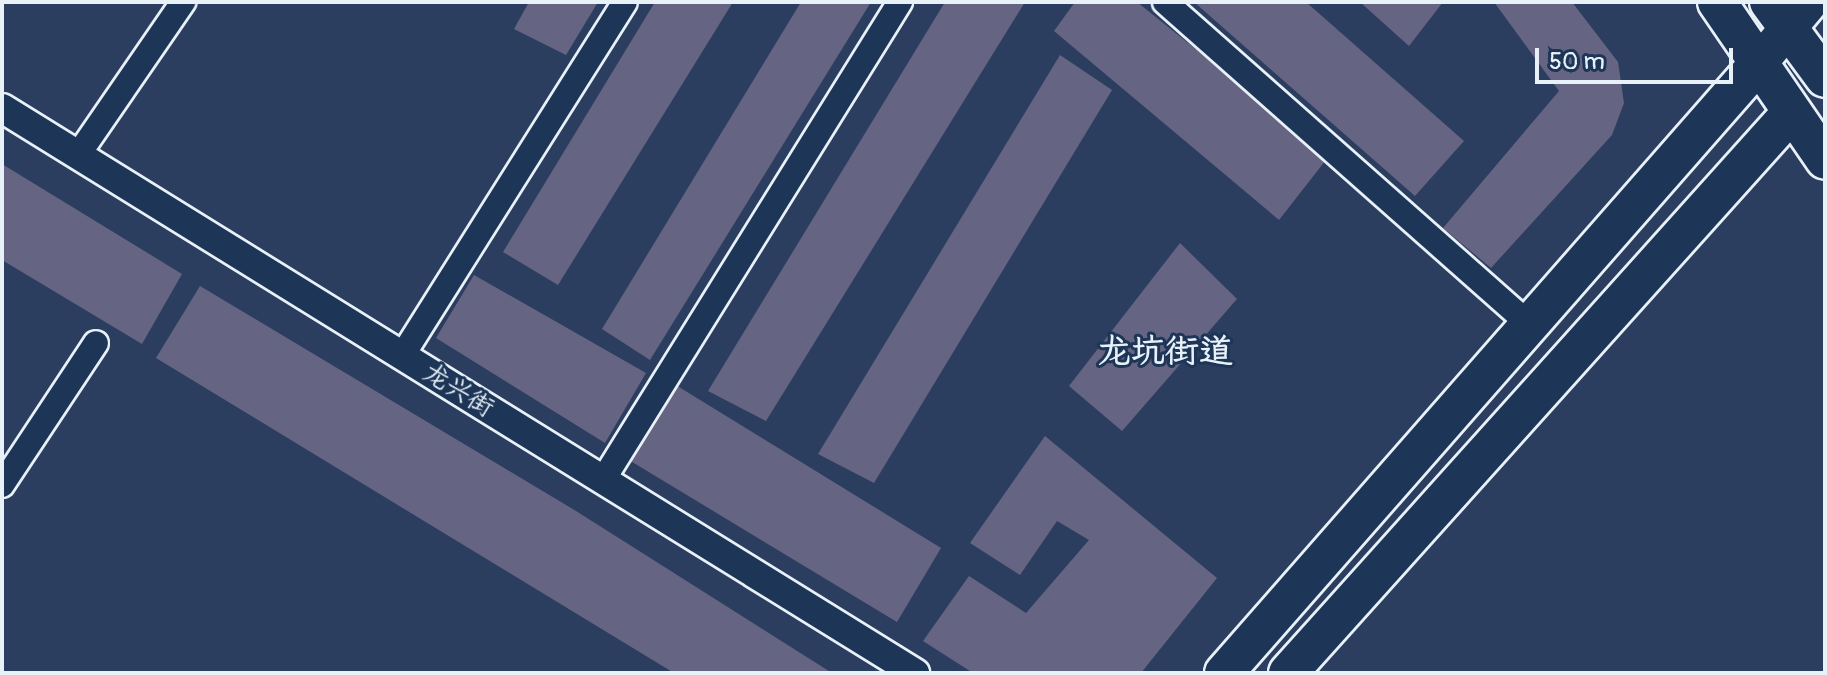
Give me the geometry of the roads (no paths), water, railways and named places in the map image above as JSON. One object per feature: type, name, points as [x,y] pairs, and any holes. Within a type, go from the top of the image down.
[{"type":"highway","points":[[1717,2],[1825,160]]},
{"type":"highway","points":[[1789,12],[1825,78]]},
{"type":"highway","points":[[1224,673],[1758,64]]},
{"type":"highway","points":[[1288,673],[1791,113]]},
{"type":"main road","points":[[1758,64],[1789,12]]},
{"type":"main road","points":[[1791,113],[1825,78]]},
{"type":"street","points":[[78,155],[183,2]]},
{"type":"street","points":[[402,356],[625,2]]},
{"type":"street","points":[[603,480],[900,2]]},
{"type":"street","points":[[1165,2],[1530,325]]},
{"type":"street","name":"龙兴街","points":[[2,108],[915,673]]},
{"type":"street","points":[[2,485],[96,343]]},
{"type":"district","name":"龙坑街道","points":[[1165,352]]}]
